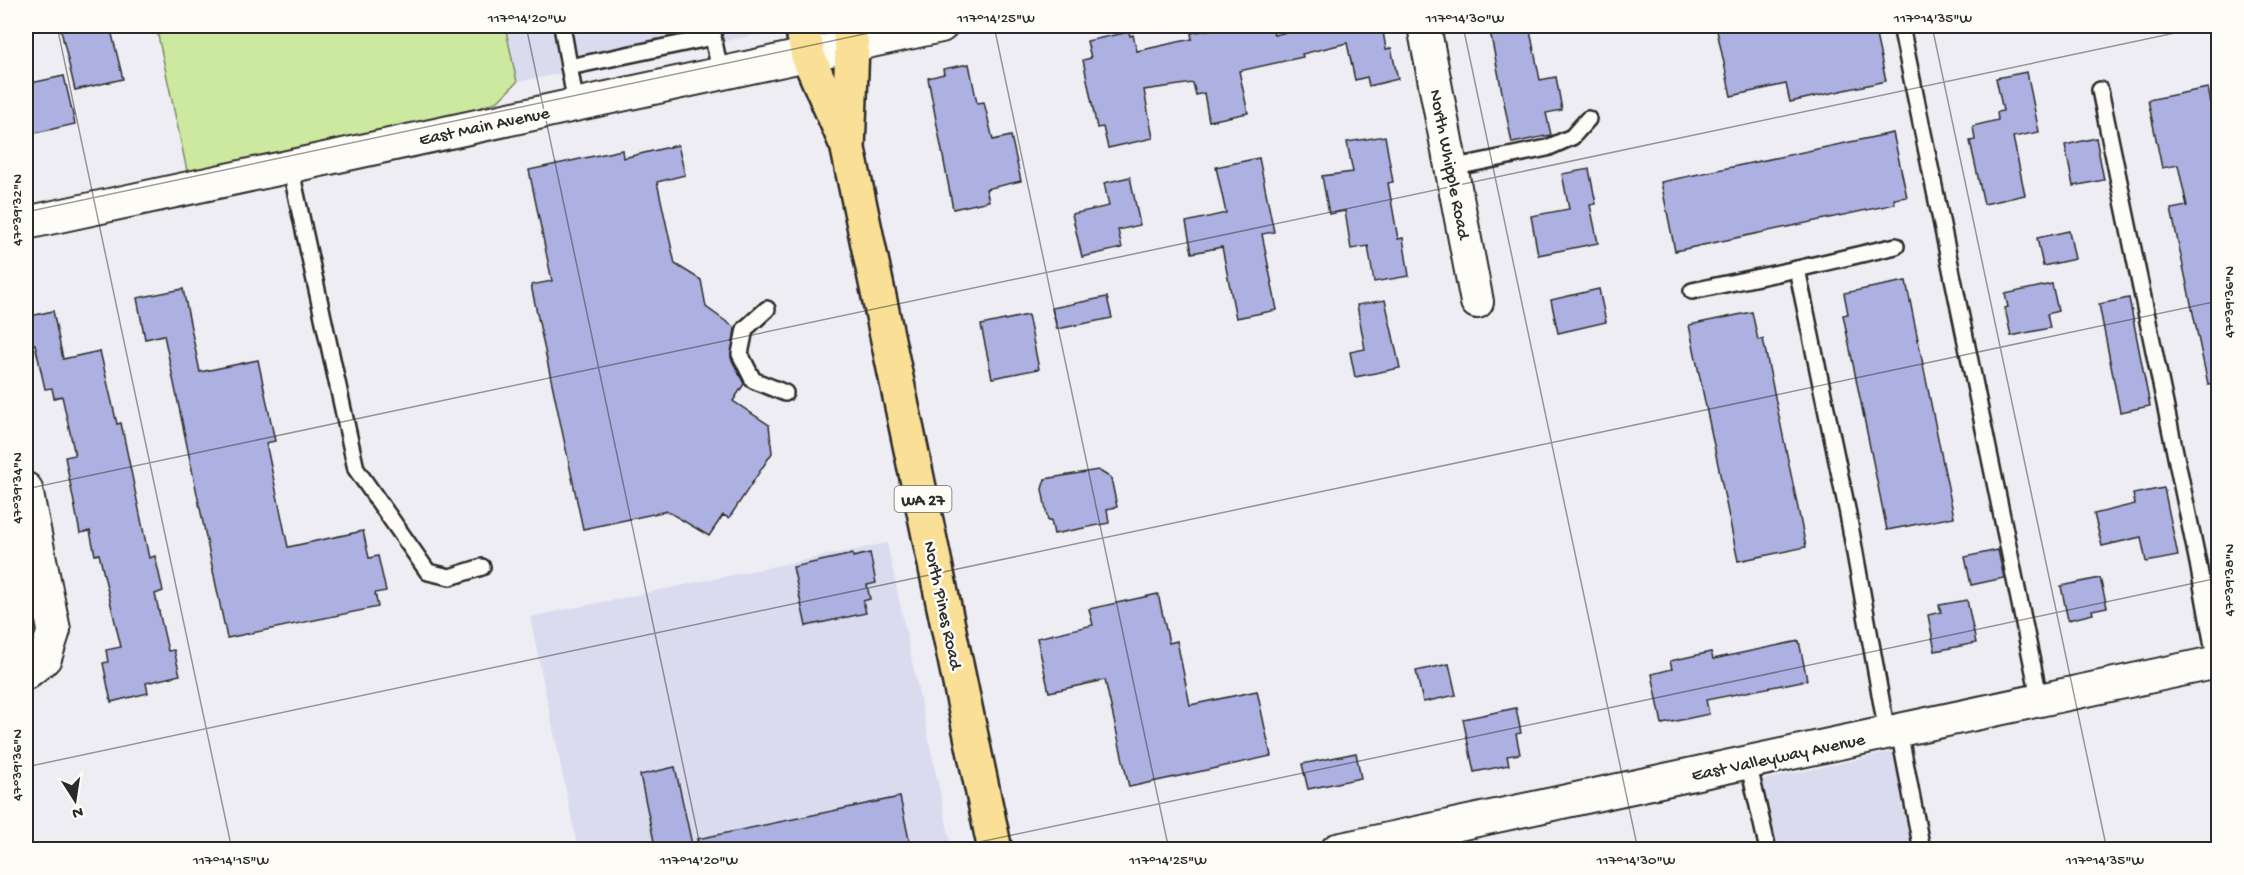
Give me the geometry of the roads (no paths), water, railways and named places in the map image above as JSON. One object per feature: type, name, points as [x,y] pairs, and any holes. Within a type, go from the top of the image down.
[{"type":"main road","name":"North Pines Road","points":[[848,149],[850,36]]},
{"type":"main road","name":"North Pines Road","points":[[805,41],[848,149],[995,849]]},
{"type":"street","name":"East Main Avenue","points":[[26,223],[721,76],[805,41],[941,26]]},
{"type":"street","name":"North Whipple Road","points":[[1425,26],[1477,302]]},
{"type":"street","points":[[26,489],[54,630],[45,658],[26,674]]},
{"type":"street","name":"East Valleyway Avenue","points":[[1337,849],[1451,838],[1748,762],[2217,662]]},
{"type":"lane","points":[[562,26],[576,105]]},
{"type":"lane","points":[[1901,26],[2040,701]]},
{"type":"lane","points":[[569,67],[713,31],[721,76]]},
{"type":"lane","points":[[2100,90],[2217,662]]},
{"type":"lane","points":[[1451,168],[1547,148],[1572,137],[1588,119]]},
{"type":"lane","points":[[290,166],[356,469],[428,572],[450,577],[482,567]]},
{"type":"lane","points":[[1692,291],[1896,246]]},
{"type":"lane","points":[[1797,269],[1893,732],[1922,849]]},
{"type":"lane","points":[[767,309],[746,329],[740,354],[753,380],[785,393]]},
{"type":"lane","points":[[1748,762],[1768,849]]}]
